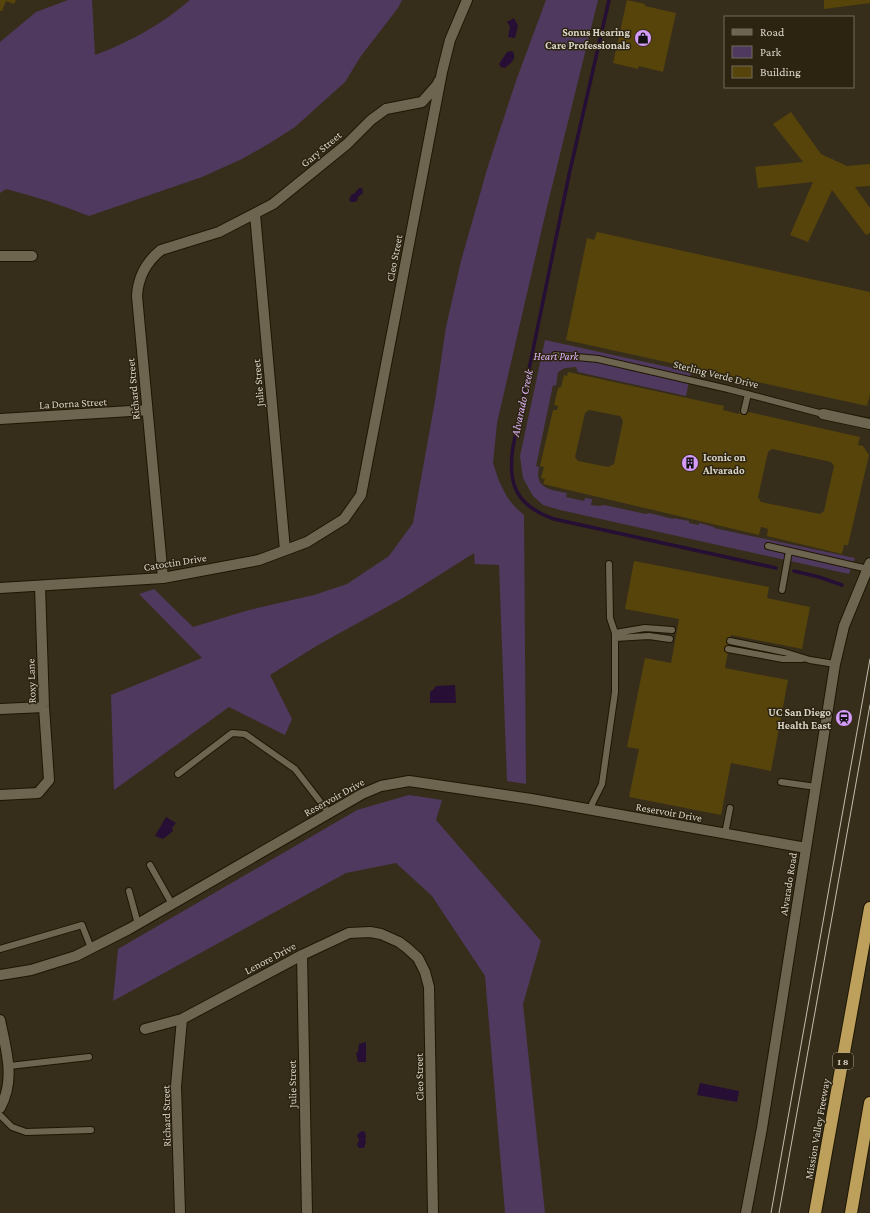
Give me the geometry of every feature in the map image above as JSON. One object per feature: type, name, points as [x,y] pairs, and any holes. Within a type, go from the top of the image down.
[{"type":"highway","name":"Mission Valley Freeway","points":[[815,1213],[870,908]]},
{"type":"highway","points":[[850,1213],[870,1103]]},
{"type":"street","name":"Cleo Street","points":[[344,519],[361,495],[442,72],[450,40],[467,0]]},
{"type":"street","name":"Gary Street","points":[[204,237],[219,232],[273,204],[347,144],[371,120],[386,109],[422,102],[437,85],[442,72]]},
{"type":"street","name":"Julie Street","points":[[255,214],[285,550]]},
{"type":"street","name":"Richard Street","points":[[162,578],[137,296],[139,280],[146,266],[155,255],[161,250],[204,237]]},
{"type":"street","points":[[0,256],[32,256]]},
{"type":"street","name":"La Dorna Street","points":[[0,419],[147,410]]},
{"type":"street","name":"Sterling Verde Drive","points":[[823,414],[870,424]]},
{"type":"street","name":"Catoctin Drive","points":[[0,588],[162,578],[259,560],[307,542],[344,519]]},
{"type":"street","name":"Alvarado Road","points":[[746,1213],[762,1128],[835,664],[844,626],[869,566]]},
{"type":"street","name":"Roxy Lane","points":[[0,795],[38,793],[49,780],[44,707],[40,586]]},
{"type":"street","points":[[0,709],[44,707]]},
{"type":"street","name":"Reservoir Drive","points":[[0,975],[31,970],[76,956],[138,924],[362,794],[376,788],[408,781],[532,799],[806,848]]},
{"type":"street","name":"Lenore Drive","points":[[145,1029],[182,1019],[302,955],[349,933],[360,932],[381,934],[399,942],[407,948]]},
{"type":"street","name":"Cleo Street","points":[[407,948],[418,958],[422,965],[429,987],[433,1213]]},
{"type":"street","name":"Julie Street","points":[[302,955],[307,1213]]},
{"type":"street","name":"Richard Street","points":[[180,1213],[176,1086],[182,1019]]},
{"type":"street","points":[[0,1020],[8,1085],[6,1095],[0,1108]]},
{"type":"lane","name":"Sterling Verde Drive","points":[[555,355],[598,359],[690,379],[823,414]]},
{"type":"lane","points":[[744,411],[748,394]]},
{"type":"lane","points":[[768,546],[789,552],[869,566]]},
{"type":"lane","points":[[782,590],[789,552]]},
{"type":"lane","points":[[589,810],[602,784],[602,760],[615,692],[615,636],[610,618],[608,564]]},
{"type":"lane","points":[[615,636],[645,628],[672,630]]},
{"type":"lane","points":[[615,636],[649,636],[670,639]]},
{"type":"lane","points":[[730,641],[784,652],[810,660]]},
{"type":"lane","points":[[728,649],[783,659],[810,660],[835,664]]},
{"type":"lane","points":[[178,774],[232,733],[245,734],[295,769],[329,813]]},
{"type":"lane","points":[[781,782],[816,787]]},
{"type":"lane","points":[[725,834],[730,808]]},
{"type":"lane","points":[[150,865],[172,904]]},
{"type":"lane","points":[[129,891],[138,924]]},
{"type":"lane","points":[[0,949],[82,925],[91,948]]},
{"type":"lane","points":[[6,1060],[89,1057]]},
{"type":"lane","points":[[0,1115],[12,1127],[26,1132],[91,1130]]},
{"type":"green space","points":[[68,0],[92,0],[95,55],[145,32],[157,25],[190,0],[402,0],[398,8],[361,56],[345,82],[295,127],[242,159],[202,177],[89,216],[48,201],[6,189],[0,193],[0,42],[36,12]]},
{"type":"green space","points":[[546,0],[598,0],[546,211],[497,423],[493,463],[499,481],[507,497],[524,515],[526,784],[507,781],[499,565],[475,564],[474,553],[403,598],[318,645],[270,675],[292,719],[285,735],[229,707],[114,790],[111,695],[202,658],[139,594],[154,589],[193,627],[249,610],[314,595],[347,584],[389,556],[413,523],[435,401],[446,327],[461,261],[488,166],[517,78]]},
{"type":"green space","name":"Heart Park","points":[[545,340],[691,372],[686,396],[578,372],[576,367],[565,368],[558,372],[556,386],[553,385],[536,466],[539,467],[538,474],[541,484],[555,491],[567,493],[566,497],[584,501],[585,498],[592,499],[591,505],[604,505],[689,521],[689,523],[699,525],[699,523],[714,528],[855,558],[849,574],[543,505],[533,496],[523,478],[520,456]]},
{"type":"green space","points":[[409,795],[442,800],[436,820],[541,941],[523,1004],[545,1213],[505,1213],[485,976],[432,896],[396,863],[346,873],[113,1001],[118,949],[357,810]]},
{"type":"shaded area","points":[[514,18],[518,26],[515,38],[508,37],[510,27],[507,22]]},
{"type":"shaded area","points":[[507,52],[513,52],[514,59],[505,68],[501,67],[499,64]]},
{"type":"shaded area","points":[[359,188],[362,188],[363,193],[358,197],[357,201],[351,202],[349,200],[351,195]]},
{"type":"shaded area","points":[[455,685],[456,703],[430,703],[430,692],[436,686]]},
{"type":"shaded area","points":[[166,817],[176,823],[172,828],[173,831],[163,839],[155,836]]},
{"type":"shaded area","points":[[366,1042],[366,1062],[358,1062],[356,1053],[358,1052],[359,1044]]},
{"type":"shaded area","points":[[700,1083],[739,1091],[737,1102],[697,1095]]},
{"type":"shaded area","points":[[363,1131],[365,1132],[366,1142],[364,1148],[359,1148],[357,1145],[359,1140],[357,1135]]},
{"type":"building","points":[[0,0],[16,0],[14,4],[6,1],[2,11],[0,11]]},
{"type":"building","points":[[627,0],[676,13],[663,72],[639,66],[638,69],[613,63]]},
{"type":"building","points":[[824,0],[870,0],[870,3],[824,9]]},
{"type":"building","points":[[791,112],[821,154],[847,166],[870,164],[870,186],[855,187],[870,208],[870,233],[866,235],[832,190],[808,242],[790,235],[813,182],[758,188],[755,167],[803,162],[773,124]]},
{"type":"building","points":[[597,232],[870,292],[870,394],[867,406],[566,340],[587,238],[594,240]]},
{"type":"building","name":"Iconic on Alvarado","points":[[568,372],[724,406],[723,410],[739,414],[740,410],[860,437],[858,445],[863,446],[869,455],[848,545],[844,545],[842,554],[767,536],[768,529],[762,527],[759,535],[543,484],[545,479],[541,478],[544,467],[540,466],[553,410],[557,410],[558,406],[554,405],[558,388],[561,387],[564,375],[567,376]],"holes":[[[589,410],[620,416],[623,421],[614,464],[608,467],[578,461],[575,457],[585,413]],[[772,449],[831,462],[834,466],[824,511],[820,514],[761,502],[758,497],[768,452]]]},
{"type":"building","points":[[634,561],[769,587],[767,598],[810,607],[802,649],[731,635],[725,668],[788,680],[771,771],[731,763],[721,815],[629,797],[639,749],[627,747],[645,658],[671,663],[679,619],[625,609]]},
{"type":"waterway","name":"Alvarado Creek","points":[[609,0],[569,175],[513,447],[512,472],[514,483],[517,492],[523,501],[541,514],[554,519],[776,568]]},
{"type":"waterway","name":"Alvarado Creek","points":[[794,571],[819,577],[842,585]]},
{"type":"tram line","points":[[771,1213],[870,659]]},
{"type":"tram line","points":[[779,1213],[870,705]]},
{"type":"place","name":"Sonus Hearing Care Professionals","points":[[643,38]]},
{"type":"place","name":"Iconic on Alvarado","points":[[690,463]]},
{"type":"place","name":"UC San Diego Health East","points":[[844,718]]}]
